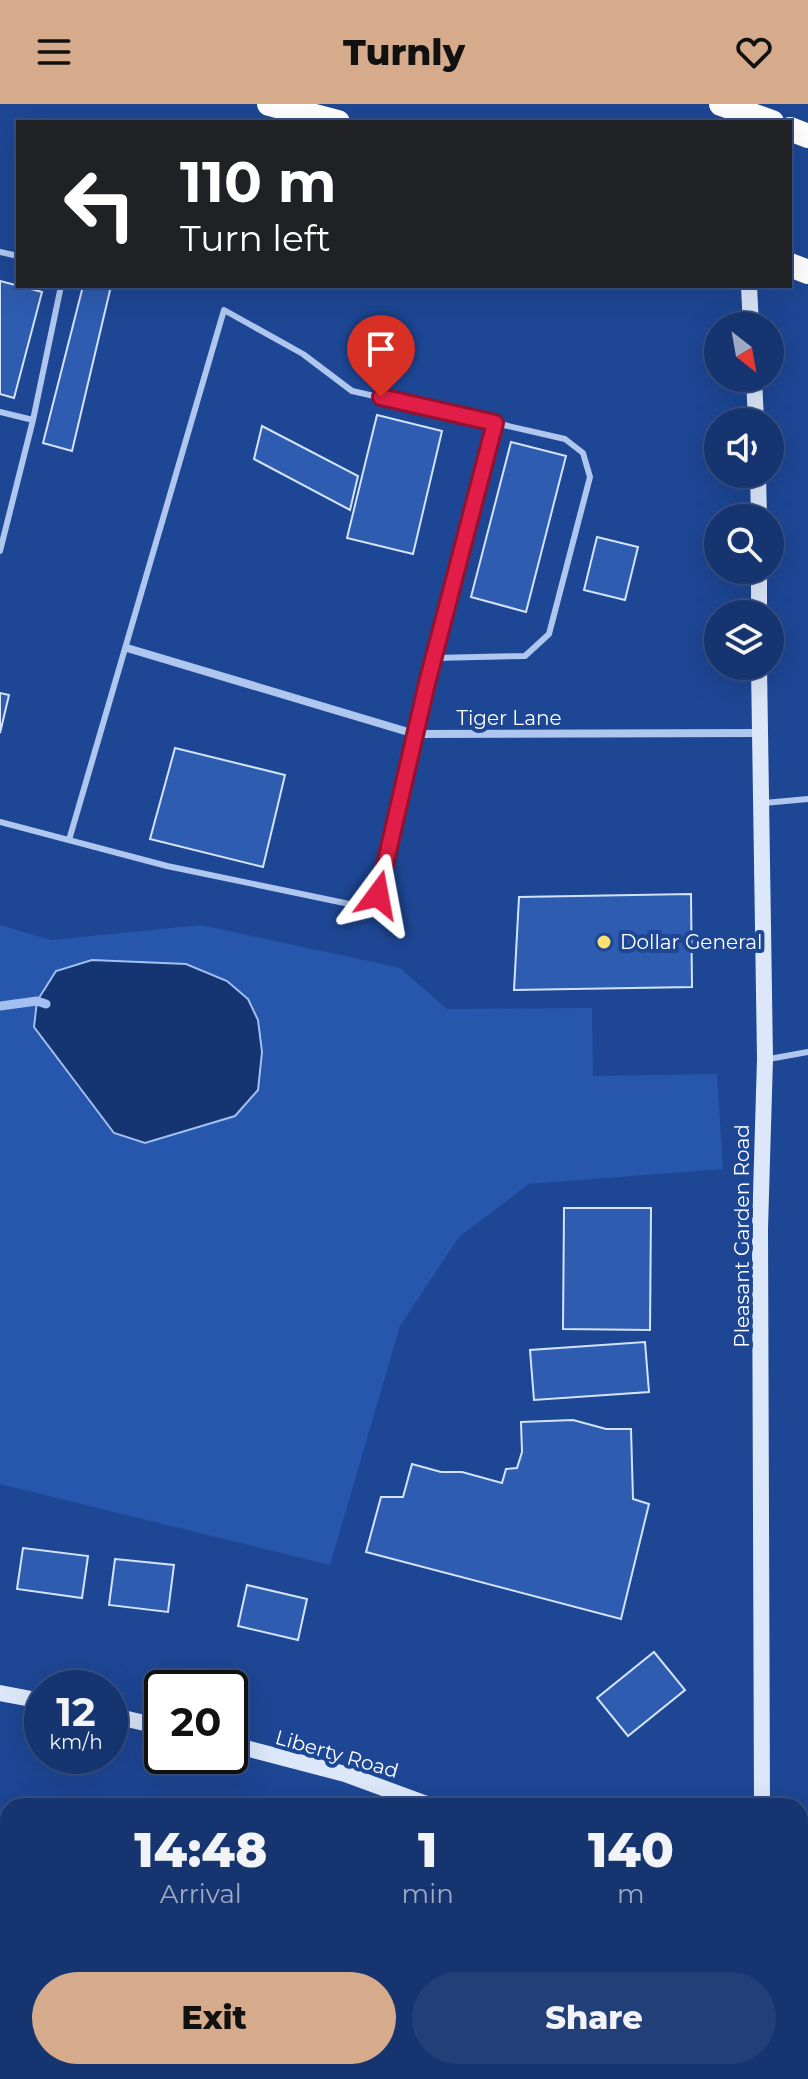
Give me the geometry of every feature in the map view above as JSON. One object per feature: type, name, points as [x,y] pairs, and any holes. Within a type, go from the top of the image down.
[{"type":"highway","points":[[269,104],[330,120]]},
{"type":"highway","points":[[721,104],[755,115]]},
{"type":"street","points":[[749,288],[750,312]]},
{"type":"street","name":"Tiger Lane","points":[[127,648],[415,734],[760,733]]},
{"type":"street","name":"Pleasant Garden Road","points":[[759,680],[765,1059],[760,1228],[762,1798]]},
{"type":"street","points":[[0,1693],[24,1698]]},
{"type":"street","name":"Liberty Road","points":[[248,1749],[345,1774],[410,1798]]},
{"type":"lane","points":[[0,551],[33,420],[61,288]]},
{"type":"lane","points":[[69,840],[224,310],[303,354],[352,391],[565,439],[583,453],[590,477],[549,634],[525,656],[434,658]]},
{"type":"lane","points":[[0,412],[33,420]]},
{"type":"lane","points":[[0,822],[167,866],[359,906],[378,895],[415,734],[495,423]]},
{"type":"lane","points":[[761,804],[808,799]]},
{"type":"lane","points":[[765,1059],[808,1052]]},
{"type":"shaded area","points":[[0,925],[51,940],[201,925],[400,968],[447,1009],[592,1008],[593,1076],[717,1074],[723,1169],[529,1184],[459,1237],[400,1326],[330,1565],[0,1484]],"holes":[[[258,1020],[262,1052],[258,1089],[234,1116],[145,1143],[113,1133]]]},
{"type":"shaded area","points":[[92,960],[186,964],[227,981],[248,999],[258,1020],[262,1052],[258,1090],[235,1116],[145,1143],[114,1133],[34,1027],[37,1001],[56,971]]},
{"type":"building","points":[[0,281],[16,285],[16,288],[42,292],[14,398],[0,394]]},
{"type":"building","points":[[82,288],[111,288],[72,451],[43,443]]},
{"type":"building","points":[[377,415],[442,431],[413,554],[347,538]]},
{"type":"building","points":[[262,426],[358,476],[350,510],[254,459]]},
{"type":"building","points":[[511,442],[566,456],[526,612],[471,597]]},
{"type":"building","points":[[597,537],[638,547],[625,600],[584,590]]},
{"type":"building","points":[[0,693],[9,695],[0,733]]},
{"type":"building","points":[[175,748],[285,775],[263,867],[150,839]]},
{"type":"building","name":"Dollar General","points":[[691,894],[692,987],[514,990],[519,897]]},
{"type":"building","points":[[564,1208],[651,1208],[650,1330],[563,1329]]},
{"type":"building","points":[[645,1342],[649,1392],[534,1400],[530,1350]]},
{"type":"building","points":[[573,1420],[606,1429],[631,1429],[633,1499],[649,1504],[621,1619],[366,1552],[381,1497],[403,1497],[412,1464],[441,1472],[462,1472],[502,1483],[506,1469],[517,1468],[522,1452],[521,1422]]},
{"type":"building","points":[[23,1548],[88,1556],[82,1598],[17,1589]]},
{"type":"building","points":[[115,1559],[174,1565],[168,1612],[109,1605]]},
{"type":"building","points":[[247,1585],[307,1599],[298,1640],[238,1626]]},
{"type":"building","points":[[654,1652],[685,1690],[628,1736],[597,1698]]},
{"type":"waterway","points":[[0,1006],[37,1001],[46,1004]]},
{"type":"place","name":"Dollar General","points":[[604,942]]},
{"type":"route","points":[[378,895],[427,683],[495,423],[381,397]]}]
